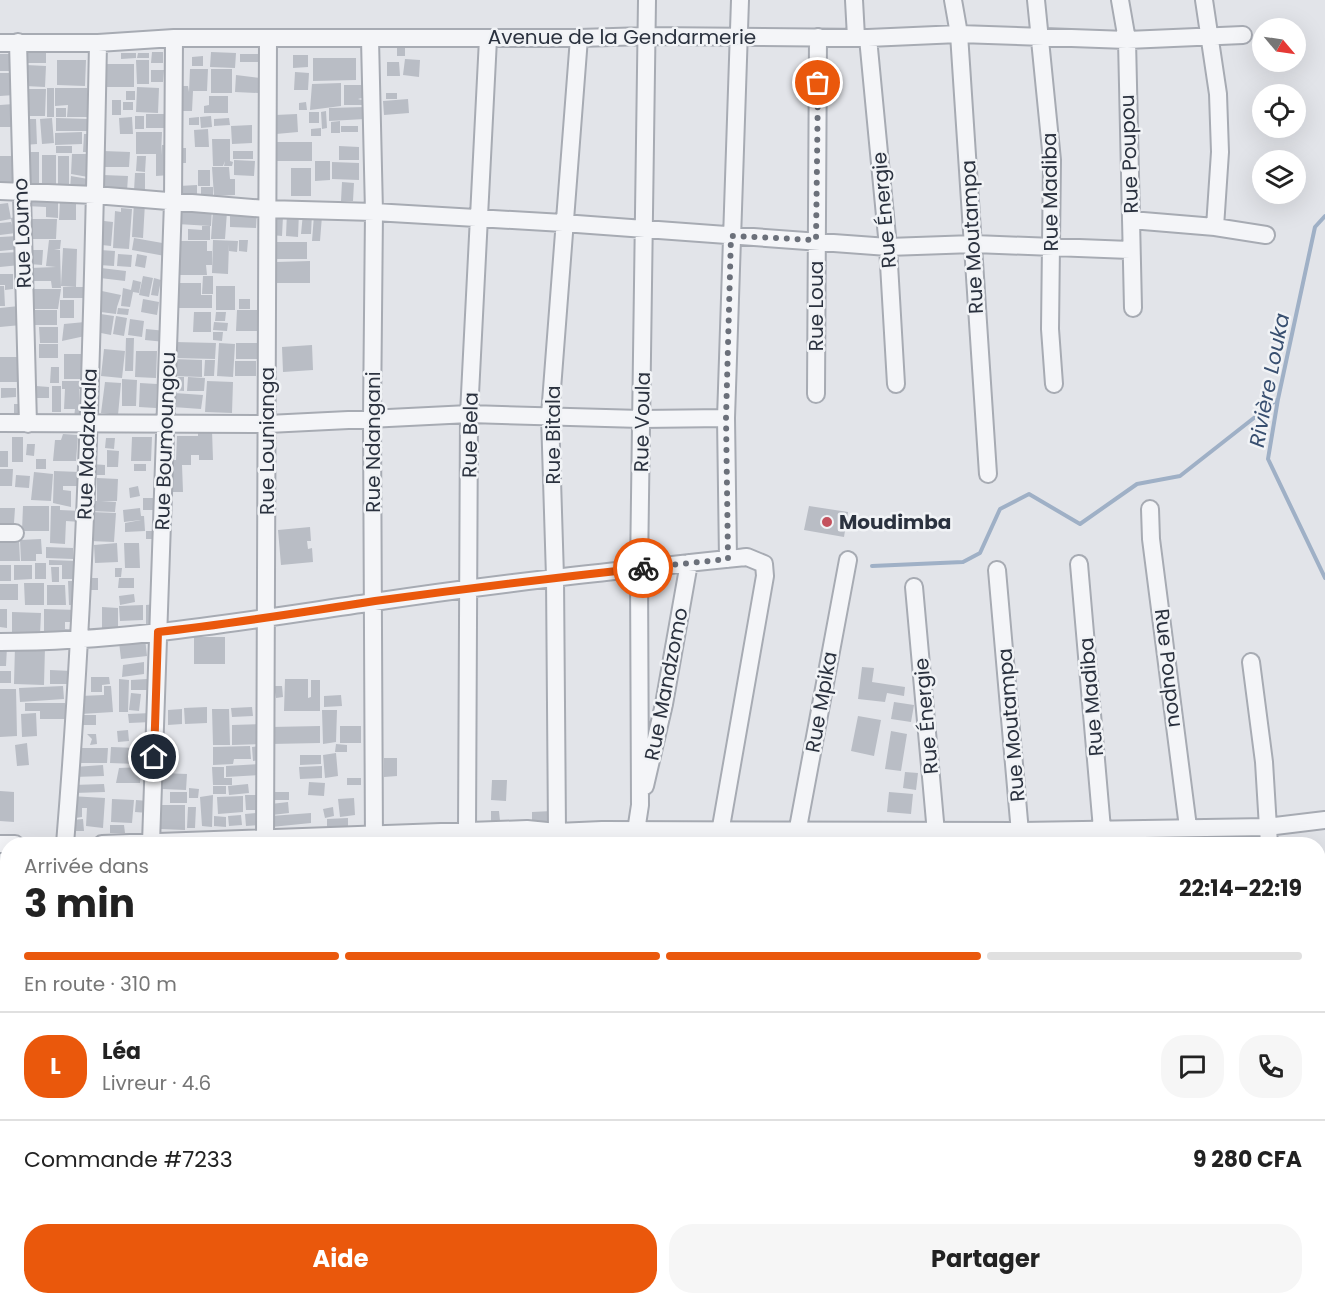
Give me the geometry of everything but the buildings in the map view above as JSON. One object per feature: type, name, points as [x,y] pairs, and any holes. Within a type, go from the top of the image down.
[{"type":"street","name":"Rue Voula","points":[[635,837],[640,805],[639,569],[647,0]]},
{"type":"street","points":[[728,559],[726,418],[740,0]]},
{"type":"street","name":"Rue Énergie","points":[[854,0],[862,37],[888,247],[896,384]]},
{"type":"street","name":"Rue Moutampa","points":[[953,0],[959,34],[988,474]]},
{"type":"street","name":"Rue Madiba","points":[[1036,0],[1052,160],[1050,329],[1054,384]]},
{"type":"street","name":"Rue Poupou","points":[[1120,0],[1126,40],[1133,308]]},
{"type":"street","points":[[1204,0],[1218,94],[1220,152],[1215,227]]},
{"type":"street","name":"Avenue de la Gendarmerie","points":[[0,43],[98,43],[174,38],[488,39],[647,36],[862,37],[959,34],[1126,40],[1243,36]]},
{"type":"street","name":"Rue Loua","points":[[816,394],[818,37]]},
{"type":"street","name":"Rue Boumoungou","points":[[151,837],[173,202],[174,38]]},
{"type":"street","name":"Rue Lounianga","points":[[265,837],[268,38]]},
{"type":"street","name":"Rue Bitala","points":[[557,832],[555,577],[550,415],[579,38]]},
{"type":"street","name":"Rue Ndangani","points":[[370,39],[374,212],[372,418],[374,837]]},
{"type":"street","name":"Rue Bela","points":[[458,836],[470,589],[469,414],[488,39]]},
{"type":"street","name":"Rue Loumo","points":[[18,42],[28,424]]},
{"type":"street","name":"Rue Madzakala","points":[[66,837],[77,691],[88,423],[98,43]]},
{"type":"street","points":[[0,191],[95,195],[266,209],[374,212],[563,223],[645,231],[816,240],[888,247],[974,244],[1130,250]]},
{"type":"street","points":[[1131,220],[1215,227],[1266,235]]},
{"type":"street","points":[[0,423],[268,424],[469,414],[641,419],[726,418]]},
{"type":"street","name":"Rue Poupou","points":[[1150,509],[1151,539],[1188,827]]},
{"type":"street","points":[[0,642],[79,641],[264,620],[555,577],[747,557],[764,564],[765,576],[720,837],[635,837],[557,832],[527,837],[430,837]]},
{"type":"street","name":"Rue Mpika","points":[[796,837],[848,560]]},
{"type":"street","name":"Rue Mandzomo","points":[[640,805],[658,733],[689,563]]},
{"type":"street","name":"Rue Madiba","points":[[1079,564],[1102,829]]},
{"type":"street","name":"Rue Moutampa","points":[[998,570],[1021,837]]},
{"type":"street","name":"Rue Énergie","points":[[914,587],[937,837]]},
{"type":"street","points":[[1251,662],[1264,762],[1269,837]]},
{"type":"street","points":[[1030,837],[1102,829],[1268,827],[1325,820]]},
{"type":"waterway","name":"Rivière Louka","points":[[1325,216],[1315,227],[1278,399],[1268,459],[1325,578]]},
{"type":"waterway","points":[[872,566],[963,562],[980,553],[1000,509],[1029,494],[1080,524],[1137,484],[1180,476],[1278,399]]},
{"type":"way so far","points":[[643,568],[728,559],[726,418],[731,236],[816,240],[818,83]]},
{"type":"place","name":"Moudimba","points":[[827,522]]},
{"type":"route","points":[[154,757],[158,632],[264,620],[555,577],[643,568]]}]
